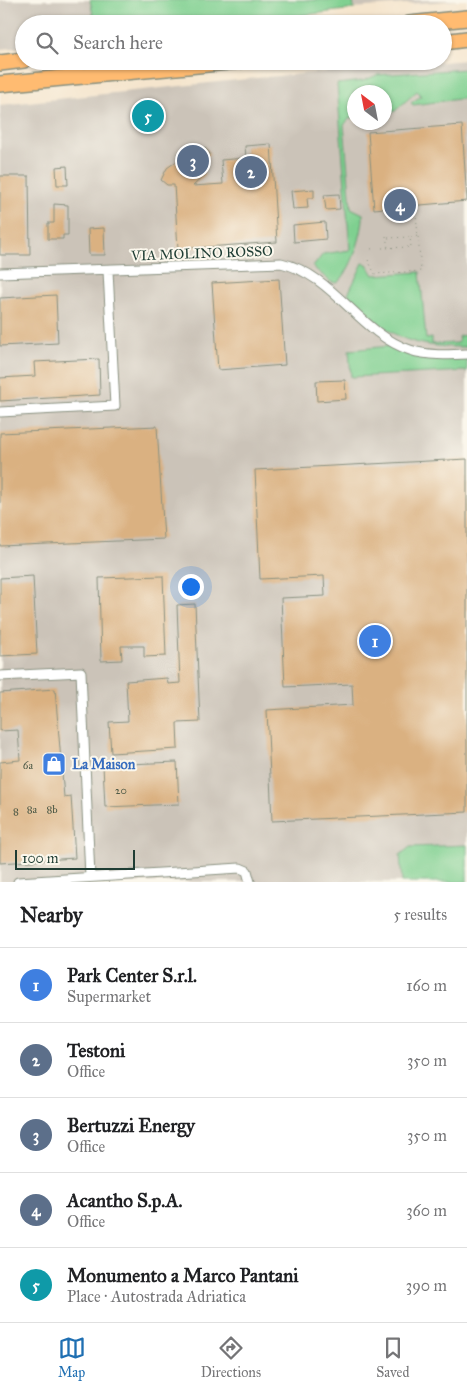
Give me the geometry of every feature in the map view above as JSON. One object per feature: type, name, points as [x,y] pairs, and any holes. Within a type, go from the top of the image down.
[{"type":"highway","points":[[452,20],[467,18]]},
{"type":"highway","points":[[452,41],[467,39]]},
{"type":"highway","points":[[0,63],[15,61]]},
{"type":"highway","points":[[0,84],[145,70]]},
{"type":"street","name":"VIA MOLINO ROSSO","points":[[0,274],[108,271],[266,262],[292,266],[322,284],[376,332],[394,344],[411,351],[428,354],[467,354]]},
{"type":"street","points":[[0,412],[115,406],[108,271]]},
{"type":"street","points":[[0,676],[81,672],[90,877]]},
{"type":"street","points":[[18,882],[240,868],[247,871],[250,882]]},
{"type":"path","points":[[363,260],[367,261],[375,274],[421,271],[416,214]]},
{"type":"path","points":[[382,248],[411,247],[410,236]]},
{"type":"path","points":[[388,248],[387,237],[418,236]]},
{"type":"shaded area","points":[[0,0],[460,0],[353,8],[307,15],[15,15],[15,48],[0,49]]},
{"type":"shaded area","points":[[467,60],[467,882],[0,882],[0,105],[349,70],[452,70],[452,61]]},
{"type":"green space","points":[[90,0],[353,0],[354,9],[304,15],[93,15]]},
{"type":"green space","points":[[467,69],[467,98],[413,105],[411,103],[421,96],[417,91],[392,112],[392,85],[347,85],[347,121],[344,125],[351,208],[363,214],[363,221],[352,261],[337,283],[331,282],[313,267],[323,254],[350,250],[337,84],[363,81],[377,75]]},
{"type":"green space","points":[[363,263],[367,264],[374,275],[420,272],[426,339],[432,338],[432,344],[458,343],[459,336],[467,335],[467,347],[446,347],[414,342],[388,330],[376,321],[348,294]]},
{"type":"green space","points":[[390,346],[428,357],[467,359],[467,371],[351,377],[349,350]]},
{"type":"green space","points":[[467,845],[467,882],[402,882],[400,855],[410,847]]},
{"type":"building","points":[[462,125],[467,201],[374,209],[368,132]]},
{"type":"building","points":[[271,144],[277,242],[178,249],[174,185],[167,185],[161,180],[167,168],[184,156],[204,147],[210,153],[198,171],[206,174],[193,186],[223,184],[221,160],[246,158],[245,146]]},
{"type":"building","points":[[67,166],[68,185],[57,185],[56,167]]},
{"type":"building","points":[[0,176],[29,176],[30,255],[0,255]]},
{"type":"building","points":[[314,189],[314,198],[307,198],[308,208],[293,209],[291,191]]},
{"type":"building","points":[[339,194],[340,209],[326,210],[324,195]]},
{"type":"building","points":[[54,204],[68,205],[68,235],[63,235],[63,239],[48,239],[48,223],[54,223]]},
{"type":"building","points":[[325,222],[326,239],[294,242],[293,225]]},
{"type":"building","points":[[104,228],[105,255],[89,255],[88,229]]},
{"type":"building","points":[[279,279],[285,365],[218,370],[212,283]]},
{"type":"building","points":[[56,295],[58,343],[0,346],[0,298]]},
{"type":"building","points":[[99,359],[100,395],[0,401],[0,378],[35,376],[34,362]]},
{"type":"building","points":[[345,380],[346,399],[317,401],[316,381]]},
{"type":"building","points":[[157,426],[164,539],[0,546],[0,433]]},
{"type":"building","points":[[467,459],[467,812],[272,821],[267,710],[353,705],[352,684],[285,687],[281,598],[325,596],[324,576],[260,579],[255,470]]},
{"type":"building","points":[[33,576],[37,654],[0,656],[0,578]]},
{"type":"building","points":[[163,576],[166,656],[144,657],[144,646],[121,646],[122,660],[101,661],[99,578]]},
{"type":"building","points":[[195,604],[200,722],[177,723],[178,749],[111,753],[109,722],[128,721],[126,681],[167,678],[168,684],[180,683],[177,605]]},
{"type":"building","points":[[55,689],[64,797],[71,796],[75,858],[0,863],[0,762],[20,760],[18,730],[0,731],[0,693]]},
{"type":"building","points":[[177,762],[179,804],[105,807],[103,765]]},
{"type":"place","name":"Monumento a Marco Pantani","points":[[148,116]]},
{"type":"place","name":"Bertuzzi Energy","points":[[193,161]]},
{"type":"place","name":"Testoni","points":[[251,172]]},
{"type":"place","name":"Acantho S.p.A.","points":[[400,205]]},
{"type":"place","name":"Park Center S.r.l.","points":[[375,641]]},
{"type":"place","name":"La Maison","points":[[54,764]]}]
